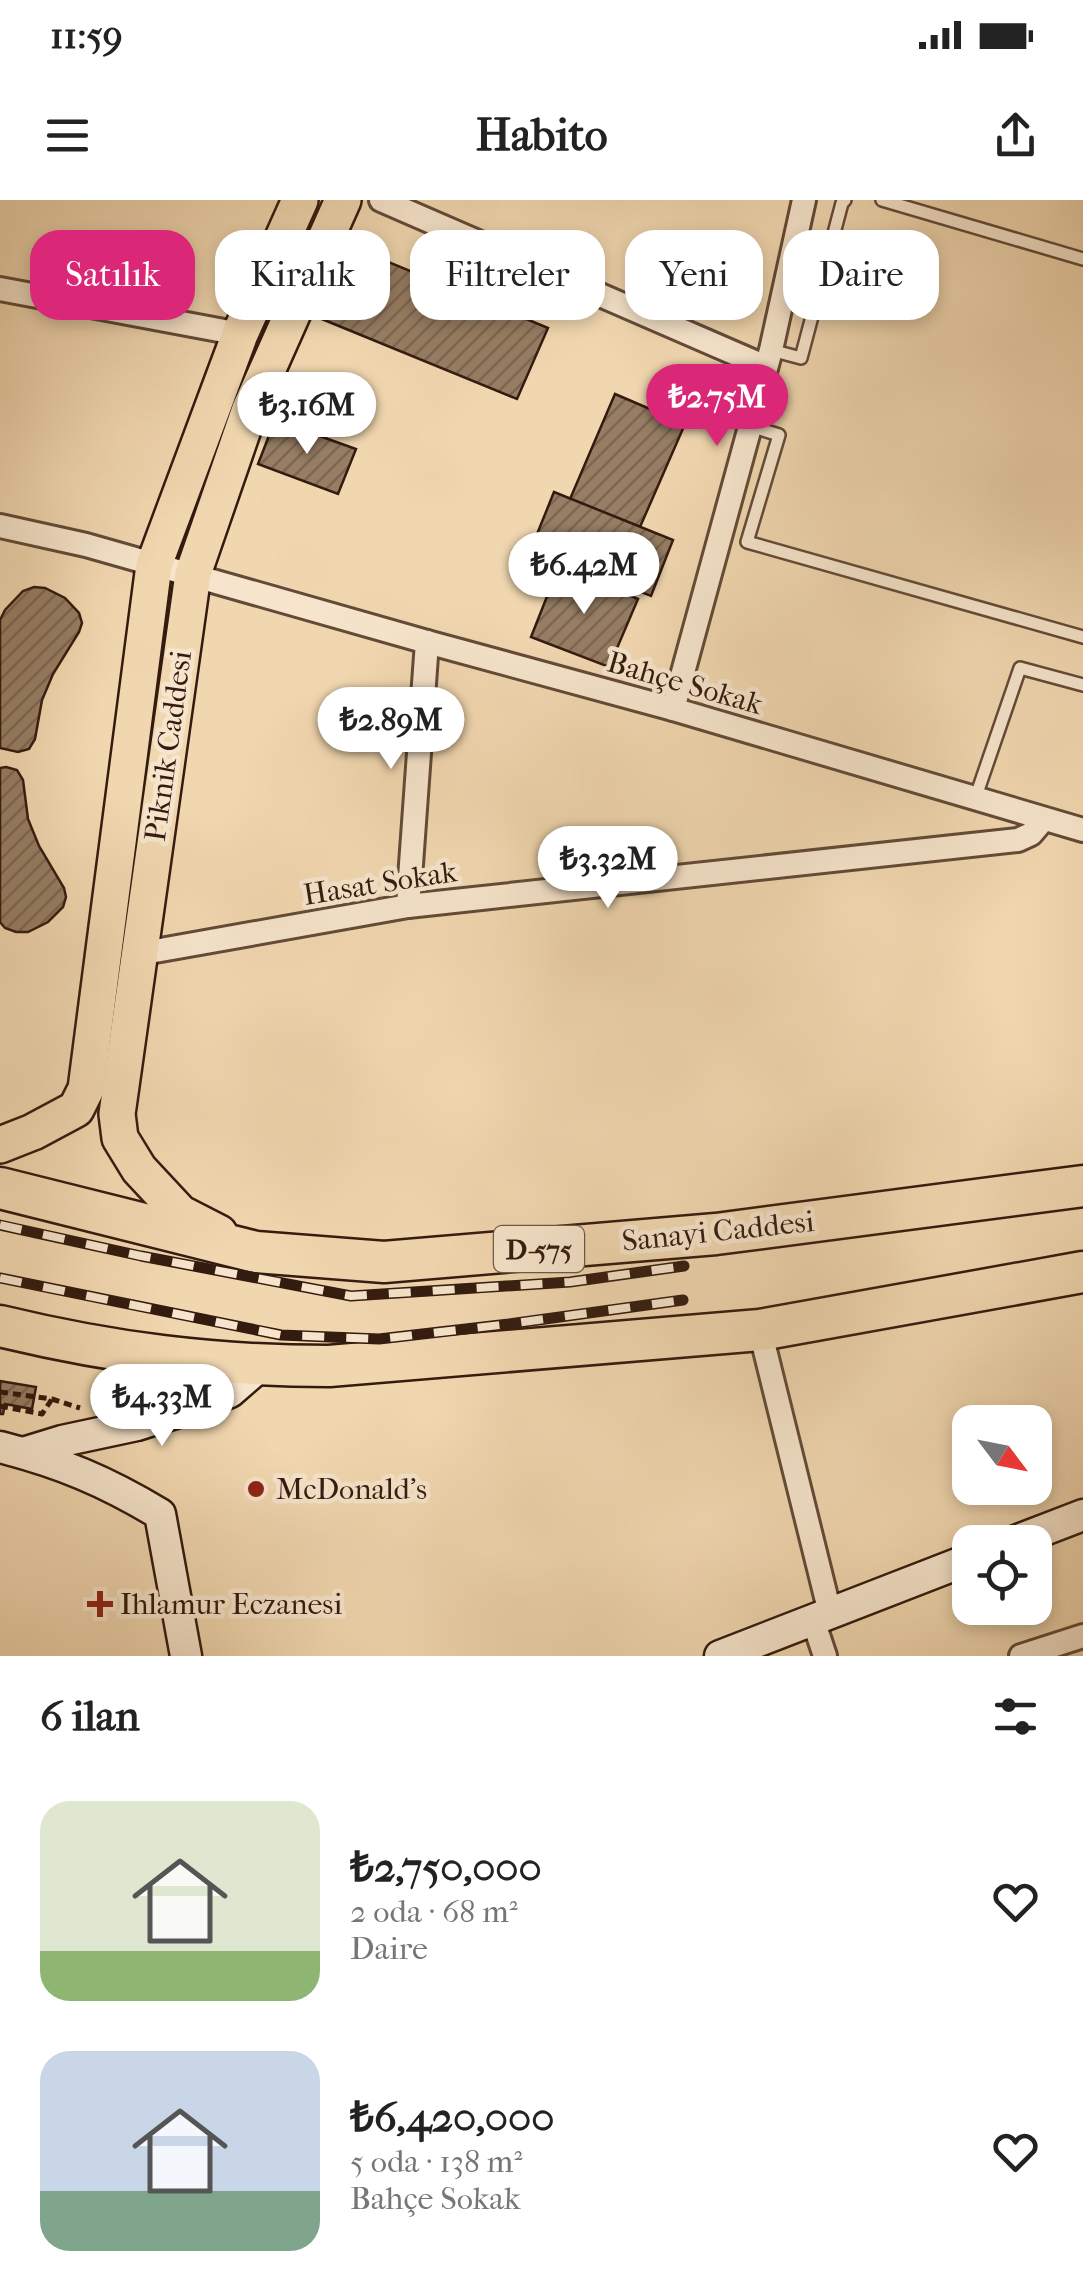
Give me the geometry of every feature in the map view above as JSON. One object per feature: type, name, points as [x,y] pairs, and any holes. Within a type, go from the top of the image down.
[{"type":"highway","name":"Sanayi Caddesi","points":[[0,1188],[256,1252],[384,1262],[716,1234],[1083,1186]]},
{"type":"highway","points":[[0,1326],[152,1356],[260,1366],[329,1366],[760,1330],[1083,1272]]},
{"type":"main road","name":"Piknik Caddesi","points":[[0,1144],[76,1109],[86,1089],[154,566],[240,334],[300,200]]},
{"type":"main road","name":"Piknik Caddesi","points":[[256,1252],[180,1213],[139,1169],[120,1138],[116,1114],[193,574],[250,409],[343,200]]},
{"type":"street","points":[[382,200],[768,358]]},
{"type":"street","points":[[672,709],[768,358],[804,200]]},
{"type":"street","points":[[0,290],[240,334]]},
{"type":"street","name":"Bahçe Sokak","points":[[0,526],[193,574],[1083,830]]},
{"type":"street","points":[[408,906],[427,642]]},
{"type":"street","name":"Hasat Sokak","points":[[138,954],[408,906],[1018,840],[1031,834],[1043,820]]},
{"type":"street","points":[[760,1330],[821,1617],[825,1656]]},
{"type":"street","points":[[11,1450],[137,1425],[200,1405],[230,1392],[260,1366]]},
{"type":"street","points":[[11,1450],[82,1472],[160,1514],[186,1656]]},
{"type":"street","points":[[1052,1527],[1083,1515]]},
{"type":"street","points":[[720,1656],[952,1566]]},
{"type":"street","points":[[1022,1656],[1083,1636]]},
{"type":"lane","points":[[768,358],[800,358],[845,200]]},
{"type":"lane","points":[[882,200],[1083,259]]},
{"type":"lane","points":[[750,426],[779,435],[747,542],[1083,637]]},
{"type":"lane","points":[[975,799],[1020,668],[1083,684]]},
{"type":"path","points":[[0,1392],[34,1398]]},
{"type":"path","points":[[0,1406],[42,1414],[52,1399]]},
{"type":"building","points":[[390,263],[410,271],[410,320],[529,320],[548,328],[517,399],[324,320],[390,320]]},
{"type":"building","points":[[615,394],[685,424],[640,527],[570,499]]},
{"type":"building","points":[[275,420],[356,449],[338,494],[258,464]]},
{"type":"building","points":[[554,492],[673,540],[651,596],[531,549]]},
{"type":"building","points":[[559,566],[638,599],[609,667],[531,637]]},
{"type":"building","points":[[34,587],[65,598],[79,613],[82,623],[42,700],[35,739],[29,749],[18,752],[0,748],[0,620],[23,591]]},
{"type":"building","points":[[0,768],[17,770],[23,780],[28,819],[66,897],[63,907],[48,922],[28,932],[16,932],[0,922]]},
{"type":"building","points":[[0,1381],[36,1387],[32,1409],[5,1404],[0,1414]]},
{"type":"railway","points":[[0,1225],[351,1296],[570,1282],[684,1266]]},
{"type":"railway","points":[[0,1278],[281,1335],[379,1339],[683,1300]]},
{"type":"place","name":"McDonald's","points":[[256,1489]]},
{"type":"place","name":"Ihlamur Eczanesi","points":[[100,1604]]}]
